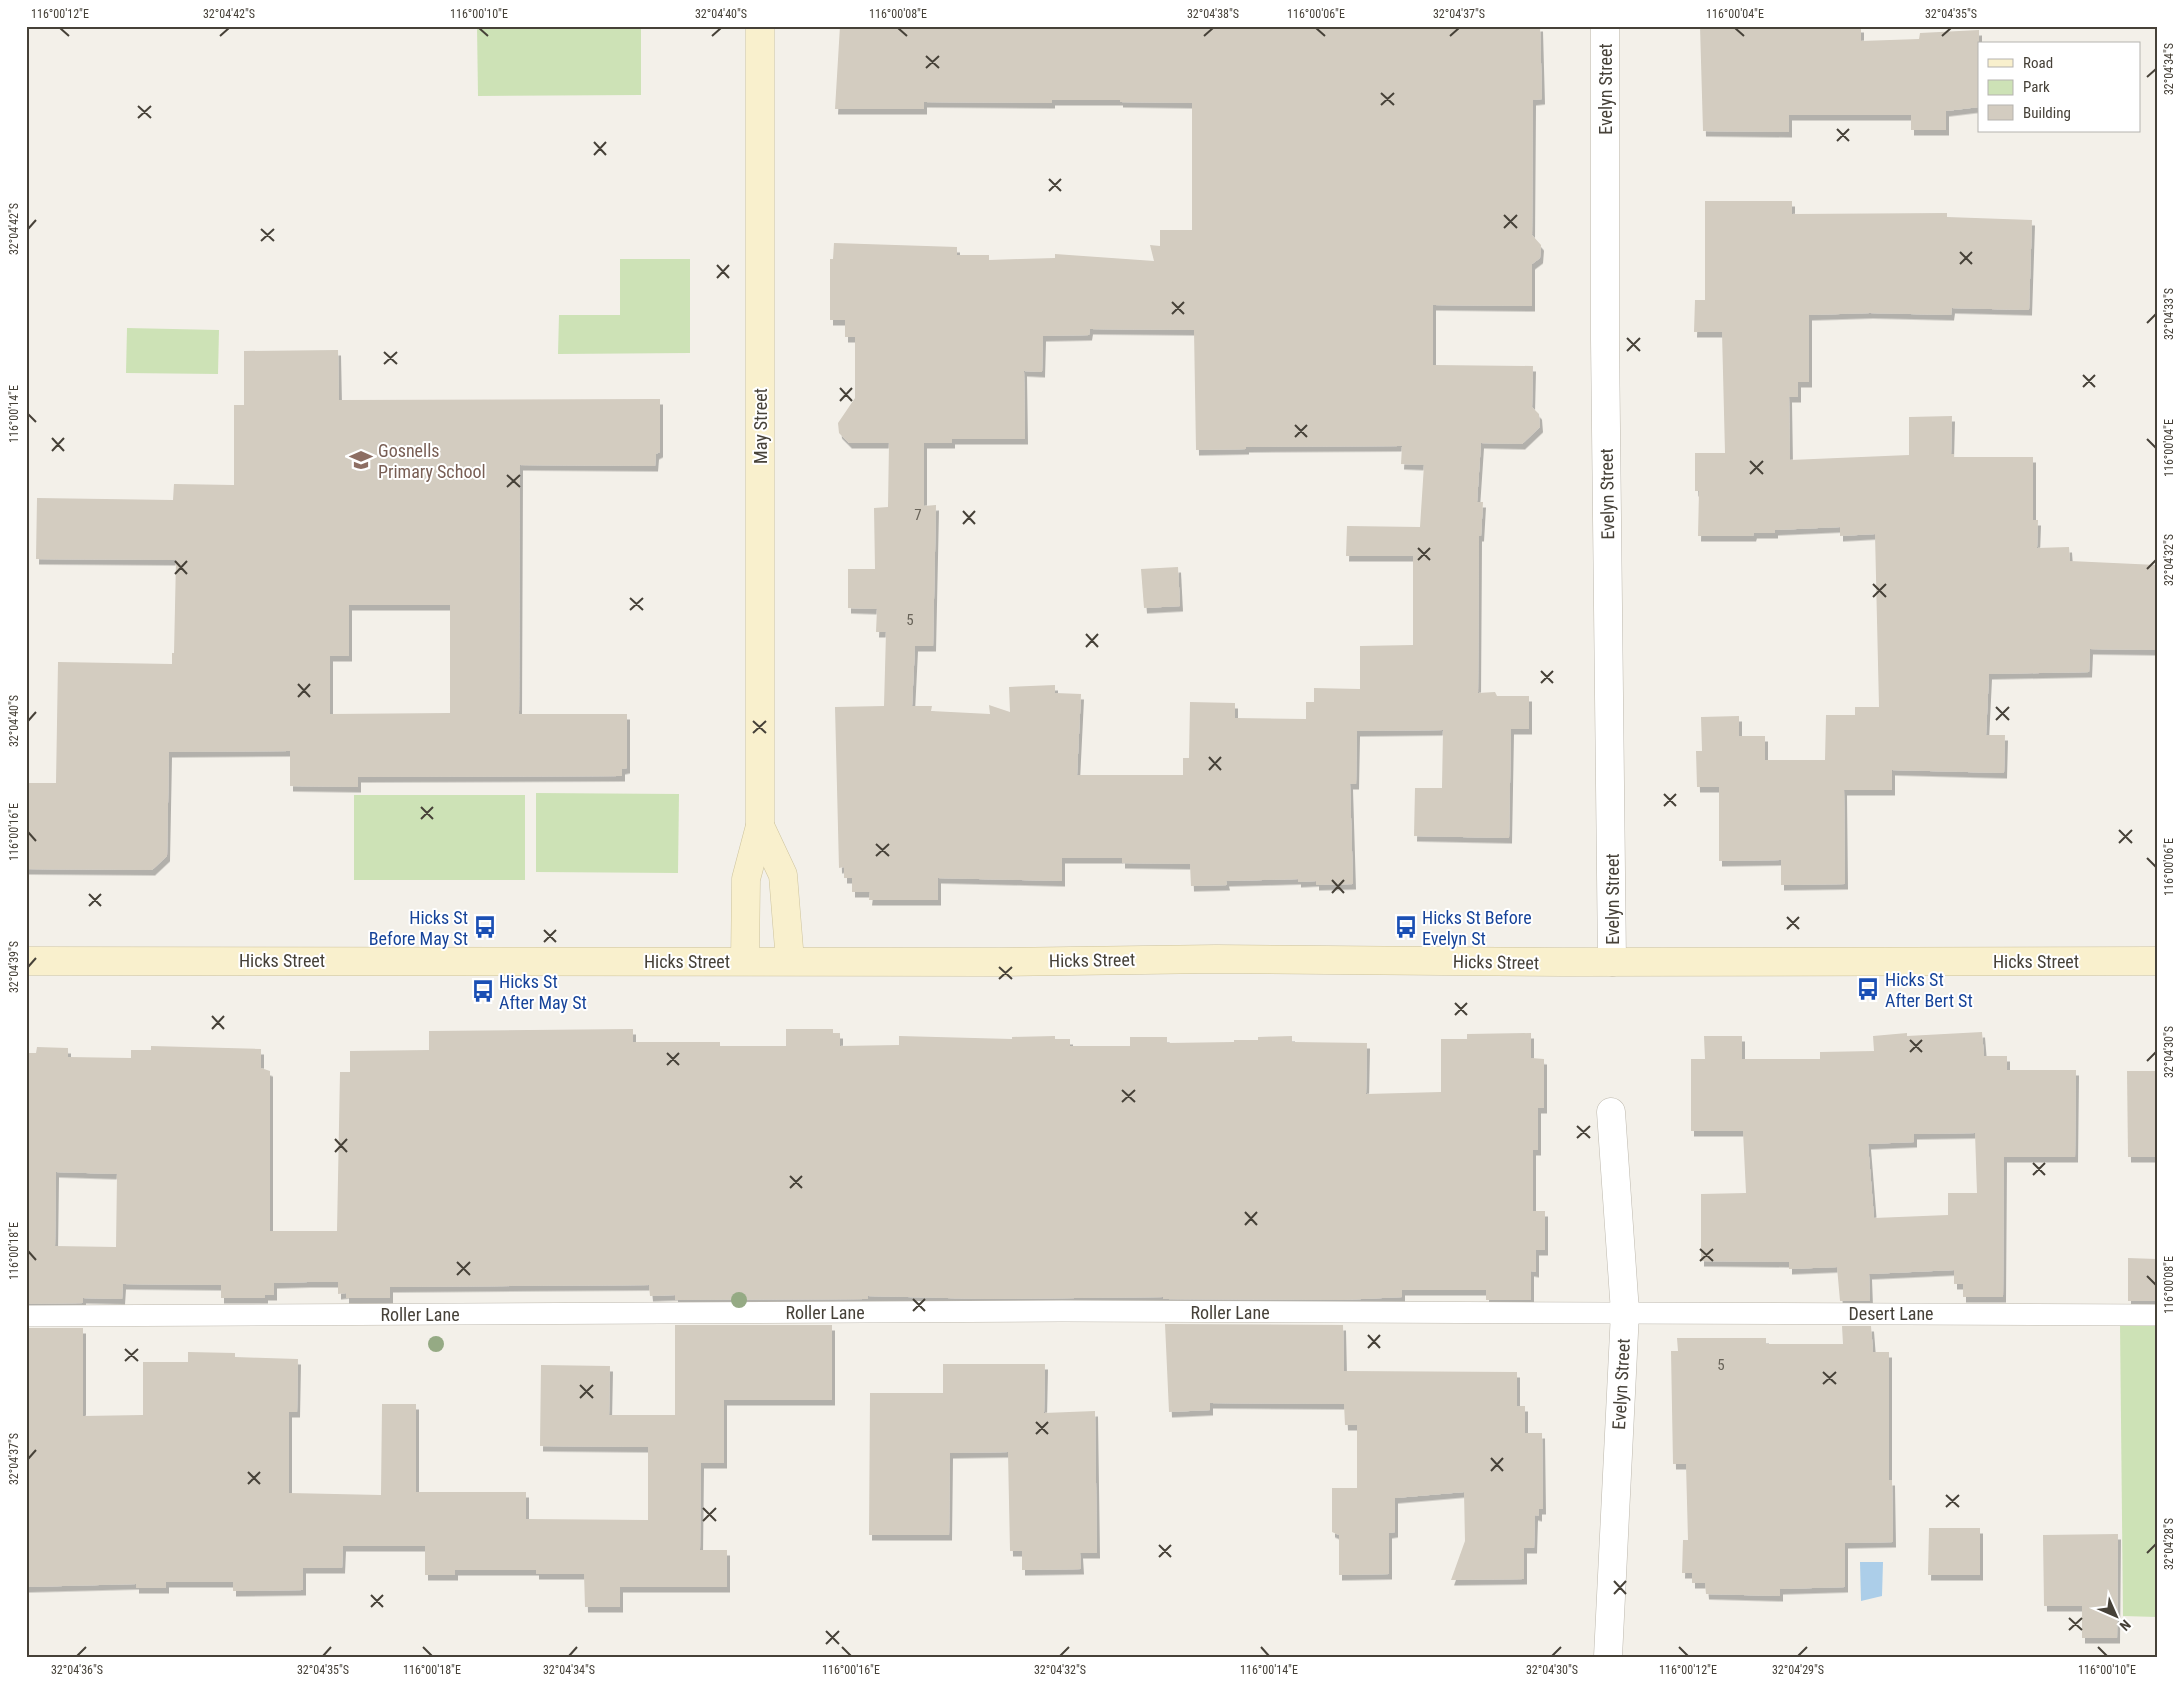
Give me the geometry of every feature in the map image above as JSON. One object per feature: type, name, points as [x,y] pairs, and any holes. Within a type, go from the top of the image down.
[{"type":"street","name":"May Street","points":[[745,961],[746,879],[760,826],[760,26]]},
{"type":"street","name":"Evelyn Street","points":[[1606,26],[1605,340],[1612,962]]},
{"type":"street","name":"May Street","points":[[760,826],[783,874],[790,961]]},
{"type":"street","name":"Hicks Street","points":[[26,961],[979,962],[1216,958],[1612,962],[2157,961]]},
{"type":"street","name":"Evelyn Street","points":[[1608,1657],[1625,1312],[1612,1112]]},
{"type":"lane","name":"Roller Lane","points":[[26,1316],[1052,1311],[1625,1312]]},
{"type":"lane","name":"Desert Lane","points":[[1625,1312],[2157,1314]]},
{"type":"green space","points":[[477,26],[641,26],[641,95],[478,96]]},
{"type":"green space","points":[[620,259],[690,259],[690,353],[558,354],[559,315],[620,315]]},
{"type":"green space","points":[[127,328],[219,330],[218,374],[126,373]]},
{"type":"green space","points":[[536,793],[679,794],[678,873],[536,872]]},
{"type":"green space","points":[[354,795],[525,795],[525,880],[354,880]]},
{"type":"green space","points":[[2120,1323],[2157,1323],[2157,1617],[2123,1616]]},
{"type":"water","points":[[1860,1562],[1883,1562],[1882,1596],[1861,1601]]},
{"type":"building","points":[[840,26],[1540,26],[1542,99],[1533,100],[1532,235],[1541,245],[1540,258],[1532,264],[1532,306],[1433,305],[1433,365],[1533,366],[1532,407],[1539,414],[1540,427],[1522,444],[1481,443],[1477,502],[1483,502],[1481,536],[1479,536],[1478,693],[1495,692],[1497,696],[1529,696],[1529,729],[1511,729],[1509,838],[1414,836],[1415,788],[1442,788],[1443,730],[1357,731],[1356,784],[1350,784],[1353,884],[1316,885],[1316,881],[1298,882],[1298,879],[1226,881],[1227,885],[1191,886],[1190,864],[1122,863],[1122,858],[1062,858],[1062,881],[938,878],[938,900],[869,900],[870,892],[852,892],[852,878],[844,878],[844,867],[839,868],[835,707],[884,706],[886,632],[876,632],[877,609],[848,608],[848,569],[875,569],[874,508],[888,507],[889,443],[849,443],[839,433],[838,423],[855,398],[855,337],[845,337],[845,320],[830,320],[830,259],[833,259],[834,243],[957,247],[957,255],[989,255],[989,260],[1055,258],[1055,254],[1154,261],[1150,245],[1160,246],[1160,230],[1192,230],[1192,103],[1120,102],[1120,100],[1052,100],[1052,103],[924,102],[924,109],[835,109]],"holes":[[[1090,329],[1194,330],[1196,450],[1246,449],[1246,447],[1402,446],[1401,464],[1424,465],[1420,527],[1347,526],[1346,556],[1413,556],[1413,645],[1360,646],[1360,689],[1314,688],[1314,702],[1306,702],[1306,719],[1235,718],[1235,703],[1190,702],[1189,758],[1183,758],[1183,775],[1077,775],[1081,694],[1055,693],[1055,685],[1009,687],[1010,712],[989,705],[990,714],[931,711],[932,706],[912,706],[915,646],[933,646],[936,505],[924,506],[924,443],[952,443],[952,439],[1025,439],[1024,371],[1042,372],[1043,336],[1089,335]]]},
{"type":"building","points":[[1700,26],[1861,27],[1861,41],[1919,39],[1920,33],[1979,30],[1978,107],[1946,111],[1946,130],[1911,130],[1911,115],[1789,115],[1789,132],[1703,131]]},
{"type":"building","points":[[1705,201],[1792,201],[1792,214],[1947,213],[1947,217],[2032,220],[2029,310],[1952,308],[1951,315],[1870,313],[1809,315],[1809,382],[1798,382],[1798,397],[1789,397],[1790,460],[1909,455],[1909,417],[1952,416],[1951,454],[1954,454],[1954,457],[2033,457],[2033,520],[2038,520],[2037,548],[2069,547],[2070,561],[2157,565],[2157,650],[2090,649],[2089,672],[1989,674],[1986,735],[2005,735],[2004,773],[1892,770],[1892,790],[1844,790],[1845,884],[1781,885],[1781,860],[1719,861],[1719,787],[1697,787],[1696,751],[1702,751],[1701,717],[1739,716],[1739,736],[1765,736],[1765,760],[1825,760],[1826,715],[1855,715],[1855,707],[1879,707],[1875,534],[1840,536],[1840,527],[1775,530],[1775,533],[1754,533],[1753,536],[1698,536],[1699,491],[1695,491],[1695,453],[1725,453],[1722,332],[1694,332],[1695,300],[1705,300]]},
{"type":"building","points":[[338,350],[339,400],[660,399],[660,452],[656,454],[655,466],[520,465],[519,714],[627,714],[627,768],[622,769],[622,776],[358,777],[358,787],[290,786],[290,751],[169,752],[167,856],[152,870],[26,869],[26,783],[56,783],[58,662],[172,664],[172,653],[174,653],[176,560],[36,559],[37,498],[173,500],[174,484],[234,485],[234,405],[244,405],[244,351]],"holes":[[[349,605],[450,605],[450,713],[330,714],[330,656],[349,656]]]},
{"type":"building","points":[[1178,567],[1180,606],[1144,608],[1141,569]]},
{"type":"building","points":[[633,1029],[633,1042],[720,1042],[720,1046],[786,1046],[786,1029],[833,1029],[833,1033],[840,1033],[840,1046],[899,1045],[899,1036],[1012,1039],[1012,1037],[1055,1036],[1055,1039],[1070,1039],[1070,1046],[1130,1046],[1130,1037],[1167,1037],[1167,1043],[1234,1042],[1234,1040],[1258,1040],[1258,1037],[1292,1036],[1292,1042],[1367,1043],[1366,1094],[1441,1092],[1441,1039],[1467,1039],[1467,1034],[1531,1033],[1531,1058],[1544,1059],[1544,1108],[1538,1108],[1538,1150],[1533,1150],[1533,1211],[1545,1211],[1545,1250],[1536,1250],[1536,1272],[1531,1271],[1531,1300],[1486,1300],[1486,1290],[1402,1290],[1402,1297],[1342,1300],[1163,1299],[1163,1297],[987,1299],[868,1296],[868,1299],[675,1300],[675,1295],[650,1296],[649,1285],[390,1287],[390,1298],[346,1298],[346,1293],[338,1294],[338,1282],[308,1282],[274,1283],[274,1295],[265,1295],[265,1298],[221,1298],[221,1285],[123,1284],[122,1299],[83,1298],[83,1303],[26,1304],[26,1053],[36,1053],[37,1047],[68,1048],[68,1057],[131,1058],[131,1050],[151,1050],[151,1046],[261,1049],[261,1068],[270,1071],[270,1231],[337,1231],[340,1072],[350,1072],[350,1051],[429,1050],[429,1031]],"holes":[[[56,1172],[117,1174],[116,1247],[55,1246]]]},
{"type":"building","points":[[1982,1032],[1984,1056],[2007,1056],[2007,1070],[2076,1070],[2075,1157],[2004,1157],[2003,1297],[1963,1297],[1963,1284],[1954,1284],[1954,1270],[1869,1274],[1870,1301],[1840,1301],[1837,1267],[1789,1269],[1789,1262],[1701,1261],[1701,1194],[1746,1193],[1743,1131],[1691,1131],[1691,1059],[1705,1059],[1704,1036],[1742,1036],[1742,1059],[1820,1059],[1820,1052],[1874,1051],[1873,1036],[1907,1033],[1907,1036]],"holes":[[[1975,1133],[1977,1193],[1948,1193],[1948,1215],[1874,1218],[1868,1144],[1914,1142],[1914,1134]]]},
{"type":"building","points":[[2127,1071],[2157,1071],[2157,1157],[2128,1157]]},
{"type":"building","points":[[2128,1258],[2157,1259],[2157,1301],[2128,1301]]},
{"type":"building","points":[[1165,1324],[1343,1325],[1344,1371],[1517,1372],[1517,1406],[1525,1406],[1525,1433],[1542,1433],[1543,1509],[1539,1509],[1539,1516],[1535,1515],[1534,1548],[1524,1548],[1524,1579],[1451,1580],[1465,1541],[1464,1492],[1395,1498],[1395,1532],[1389,1533],[1389,1574],[1339,1575],[1339,1535],[1332,1532],[1332,1488],[1357,1488],[1357,1425],[1345,1425],[1344,1404],[1210,1403],[1210,1410],[1169,1412]]},
{"type":"building","points":[[675,1325],[832,1325],[832,1400],[724,1400],[724,1463],[701,1463],[700,1550],[727,1550],[727,1587],[620,1587],[620,1607],[585,1607],[584,1574],[536,1574],[536,1570],[455,1570],[455,1575],[425,1575],[425,1546],[343,1546],[342,1568],[303,1568],[303,1590],[233,1591],[233,1582],[166,1582],[166,1588],[136,1588],[136,1584],[26,1587],[26,1328],[83,1328],[83,1416],[143,1415],[143,1362],[188,1362],[188,1352],[235,1353],[235,1357],[298,1359],[297,1412],[289,1412],[289,1493],[381,1495],[382,1404],[416,1404],[416,1492],[526,1492],[526,1519],[648,1520],[648,1447],[540,1446],[541,1365],[610,1366],[609,1415],[675,1415]]},
{"type":"building","points":[[1842,1326],[1871,1326],[1873,1352],[1889,1352],[1889,1480],[1892,1480],[1893,1542],[1845,1543],[1845,1587],[1780,1589],[1780,1596],[1706,1594],[1705,1583],[1692,1583],[1692,1573],[1682,1573],[1683,1540],[1688,1540],[1686,1464],[1673,1464],[1671,1351],[1678,1351],[1677,1338],[1766,1338],[1766,1344],[1843,1344]]},
{"type":"building","points":[[943,1364],[1045,1364],[1044,1413],[1095,1411],[1097,1553],[1080,1553],[1081,1569],[1022,1570],[1022,1551],[1010,1551],[1008,1452],[950,1453],[949,1535],[869,1535],[870,1393],[943,1393]]},
{"type":"building","points":[[1929,1528],[1980,1528],[1980,1575],[1928,1575]]},
{"type":"building","points":[[2118,1534],[2117,1638],[2082,1638],[2082,1606],[2044,1606],[2043,1535]]},
{"type":"place","name":"Gosnells Primary School","points":[[361,460]]},
{"type":"place","name":"Hicks St Before May St","points":[[485,927]]},
{"type":"place","name":"Hicks St Before Evelyn St","points":[[1406,927]]},
{"type":"place","name":"Hicks St After Bert St","points":[[1868,989]]},
{"type":"place","name":"Hicks St After May St","points":[[483,991]]}]
